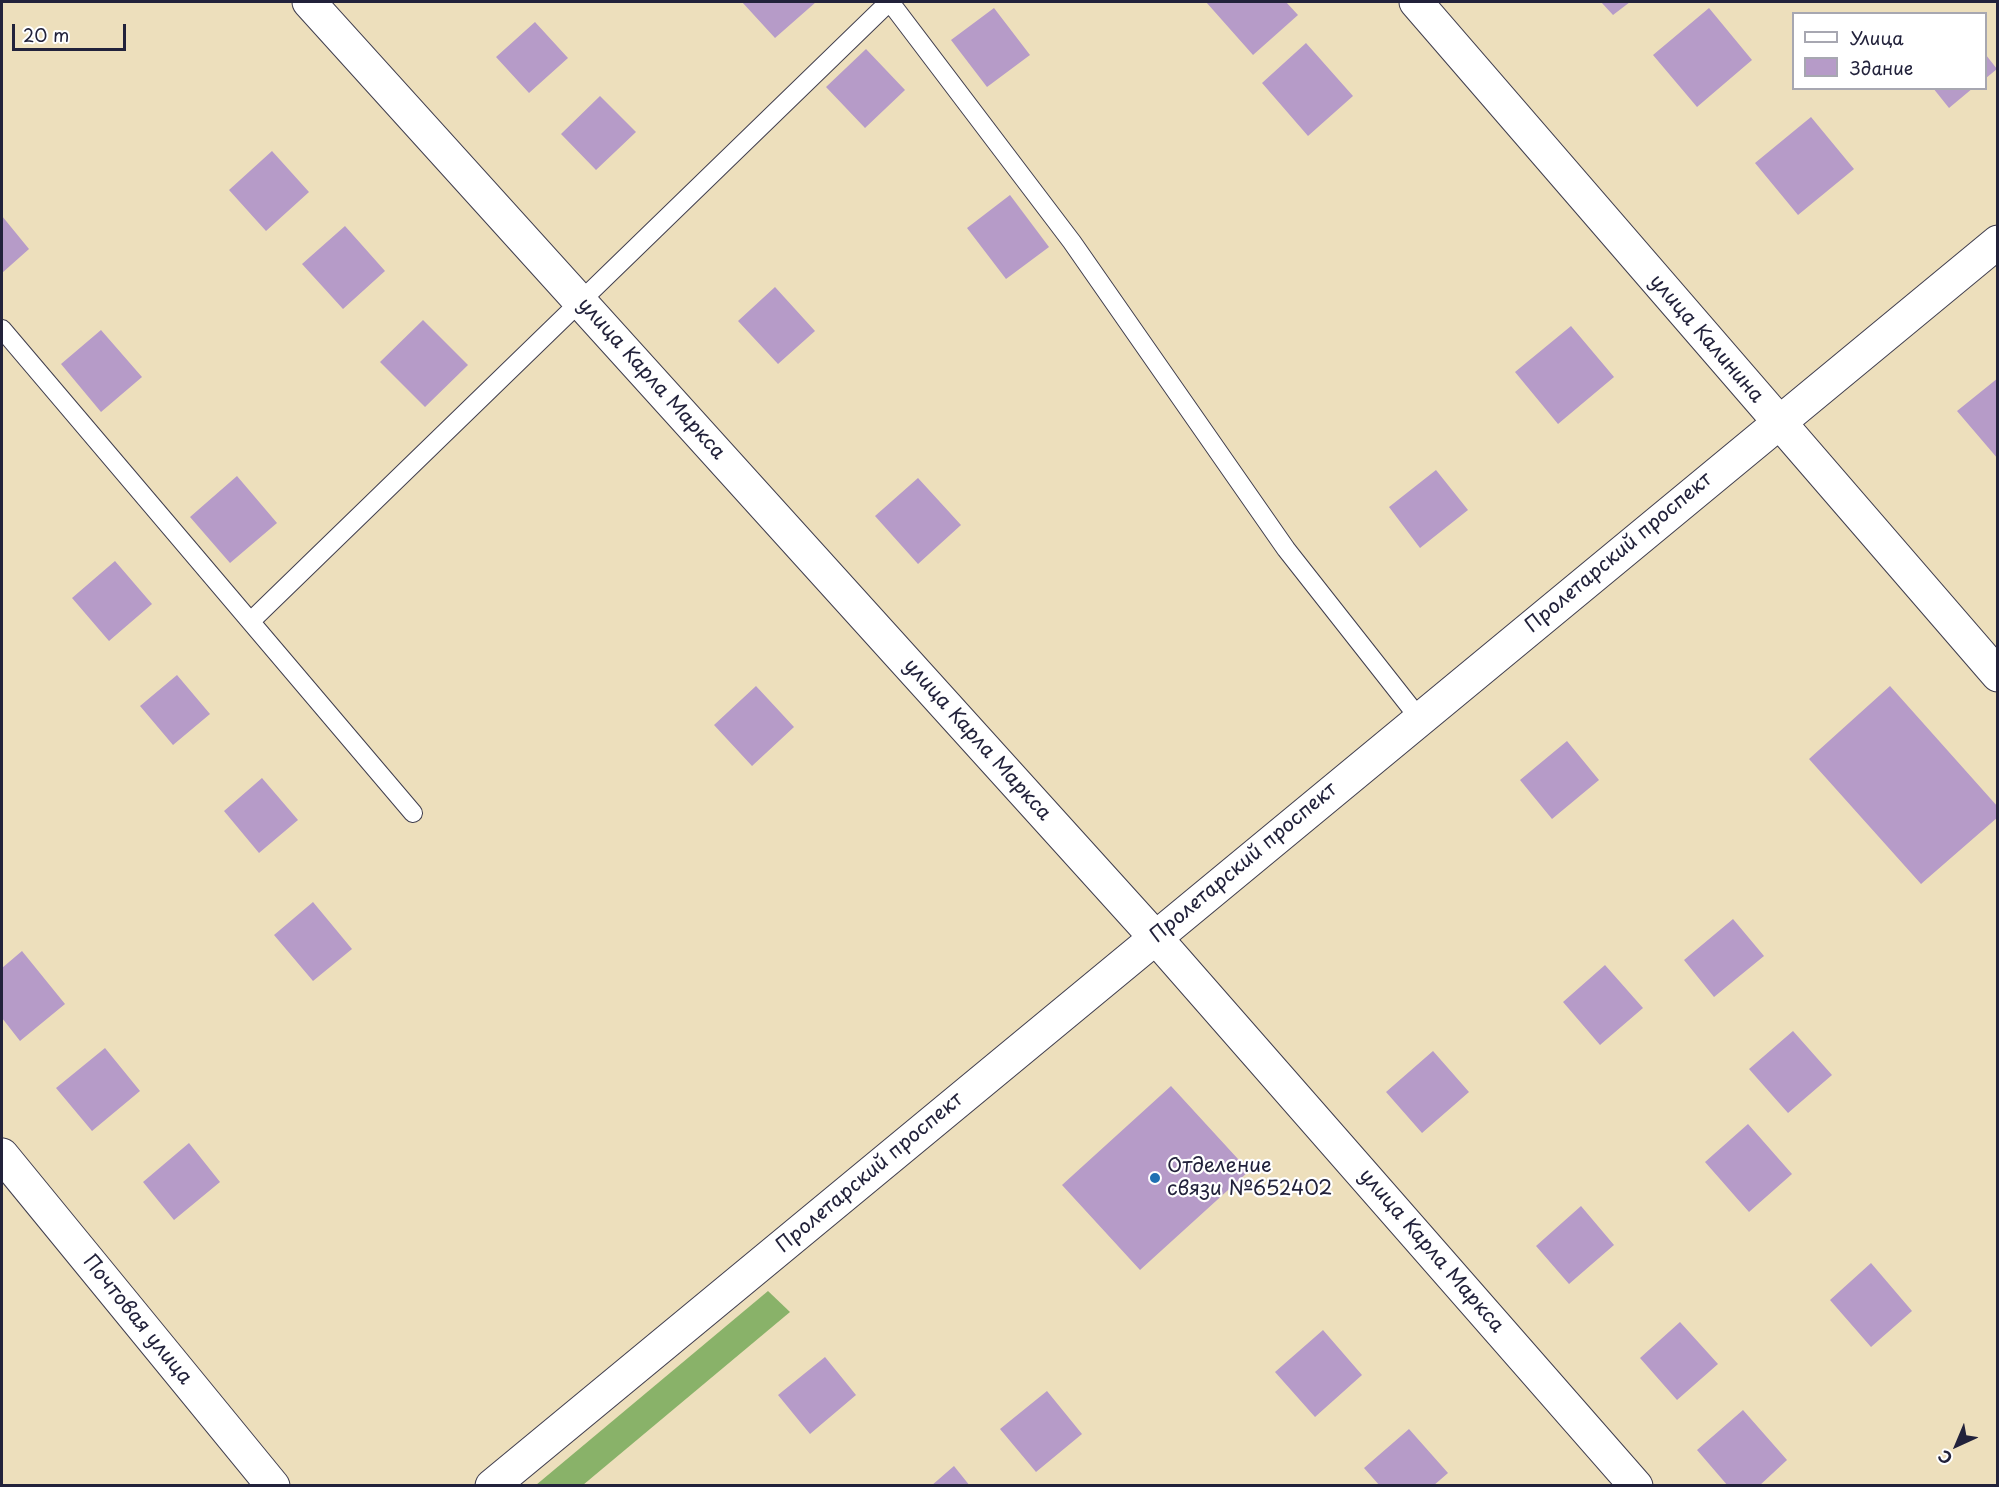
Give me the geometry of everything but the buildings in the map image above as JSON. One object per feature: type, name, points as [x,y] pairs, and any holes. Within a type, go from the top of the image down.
[{"type":"street","name":"улица Карла Маркса","points":[[309,2],[1155,937],[1636,1485]]},
{"type":"street","name":"улица Калинина","points":[[1416,2],[1998,675]]},
{"type":"street","name":"Пролетарский проспект","points":[[492,1485],[1998,242]]},
{"type":"street","name":"Почтовая улица","points":[[2,1155],[273,1485]]},
{"type":"lane","points":[[252,621],[579,300],[890,2],[1072,242],[1286,549],[1419,718]]},
{"type":"lane","points":[[2,329],[252,621],[412,813]]},
{"type":"green space","points":[[768,1291],[790,1312],[583,1485],[536,1485]]},
{"type":"place","name":"Отделение связи №652402","points":[[1155,1178]]}]
